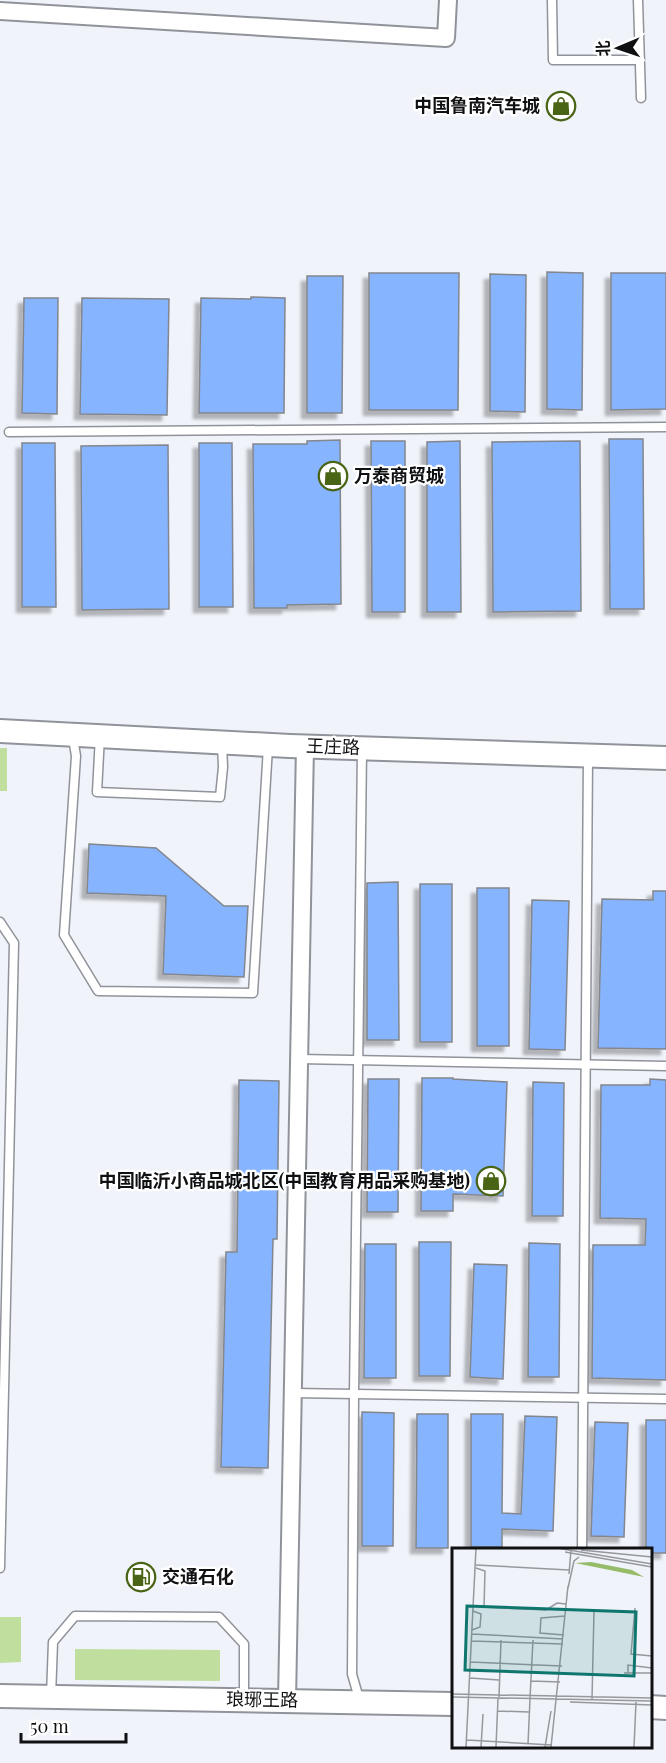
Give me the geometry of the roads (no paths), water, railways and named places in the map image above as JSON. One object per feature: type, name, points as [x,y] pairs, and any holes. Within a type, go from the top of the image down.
[{"type":"street","points":[[0,10],[446,38],[448,0]]},
{"type":"street","name":"王庄路","points":[[0,730],[268,745],[666,758]]},
{"type":"street","points":[[287,1701],[304,746]]},
{"type":"street","name":"琅琊王路","points":[[0,1696],[452,1704]]},
{"type":"street","points":[[651,1707],[666,1708]]},
{"type":"lane","points":[[552,0],[553,60],[640,60]]},
{"type":"lane","points":[[638,0],[640,98]]},
{"type":"lane","points":[[9,432],[666,427]]},
{"type":"lane","points":[[72,734],[76,756],[64,935],[98,990],[253,993],[268,745]]},
{"type":"lane","points":[[100,736],[97,792],[220,797],[223,767],[222,742]]},
{"type":"lane","points":[[360,1702],[352,1674],[362,748]]},
{"type":"lane","points":[[582,1548],[588,756]]},
{"type":"lane","points":[[0,922],[14,943],[0,1568]]},
{"type":"lane","points":[[299,1059],[666,1066]]},
{"type":"lane","points":[[293,1393],[666,1399]]},
{"type":"lane","points":[[51,1697],[53,1642],[75,1616],[219,1617],[244,1644],[244,1700]]},
{"type":"place","name":"中国鲁南汽车城","points":[[561,106]]},
{"type":"place","name":"万泰商贸城","points":[[333,476]]},
{"type":"place","name":"中国临沂小商品城北区(中国教育用品采购基地)","points":[[491,1181]]},
{"type":"place","name":"交通石化","points":[[141,1577]]}]
